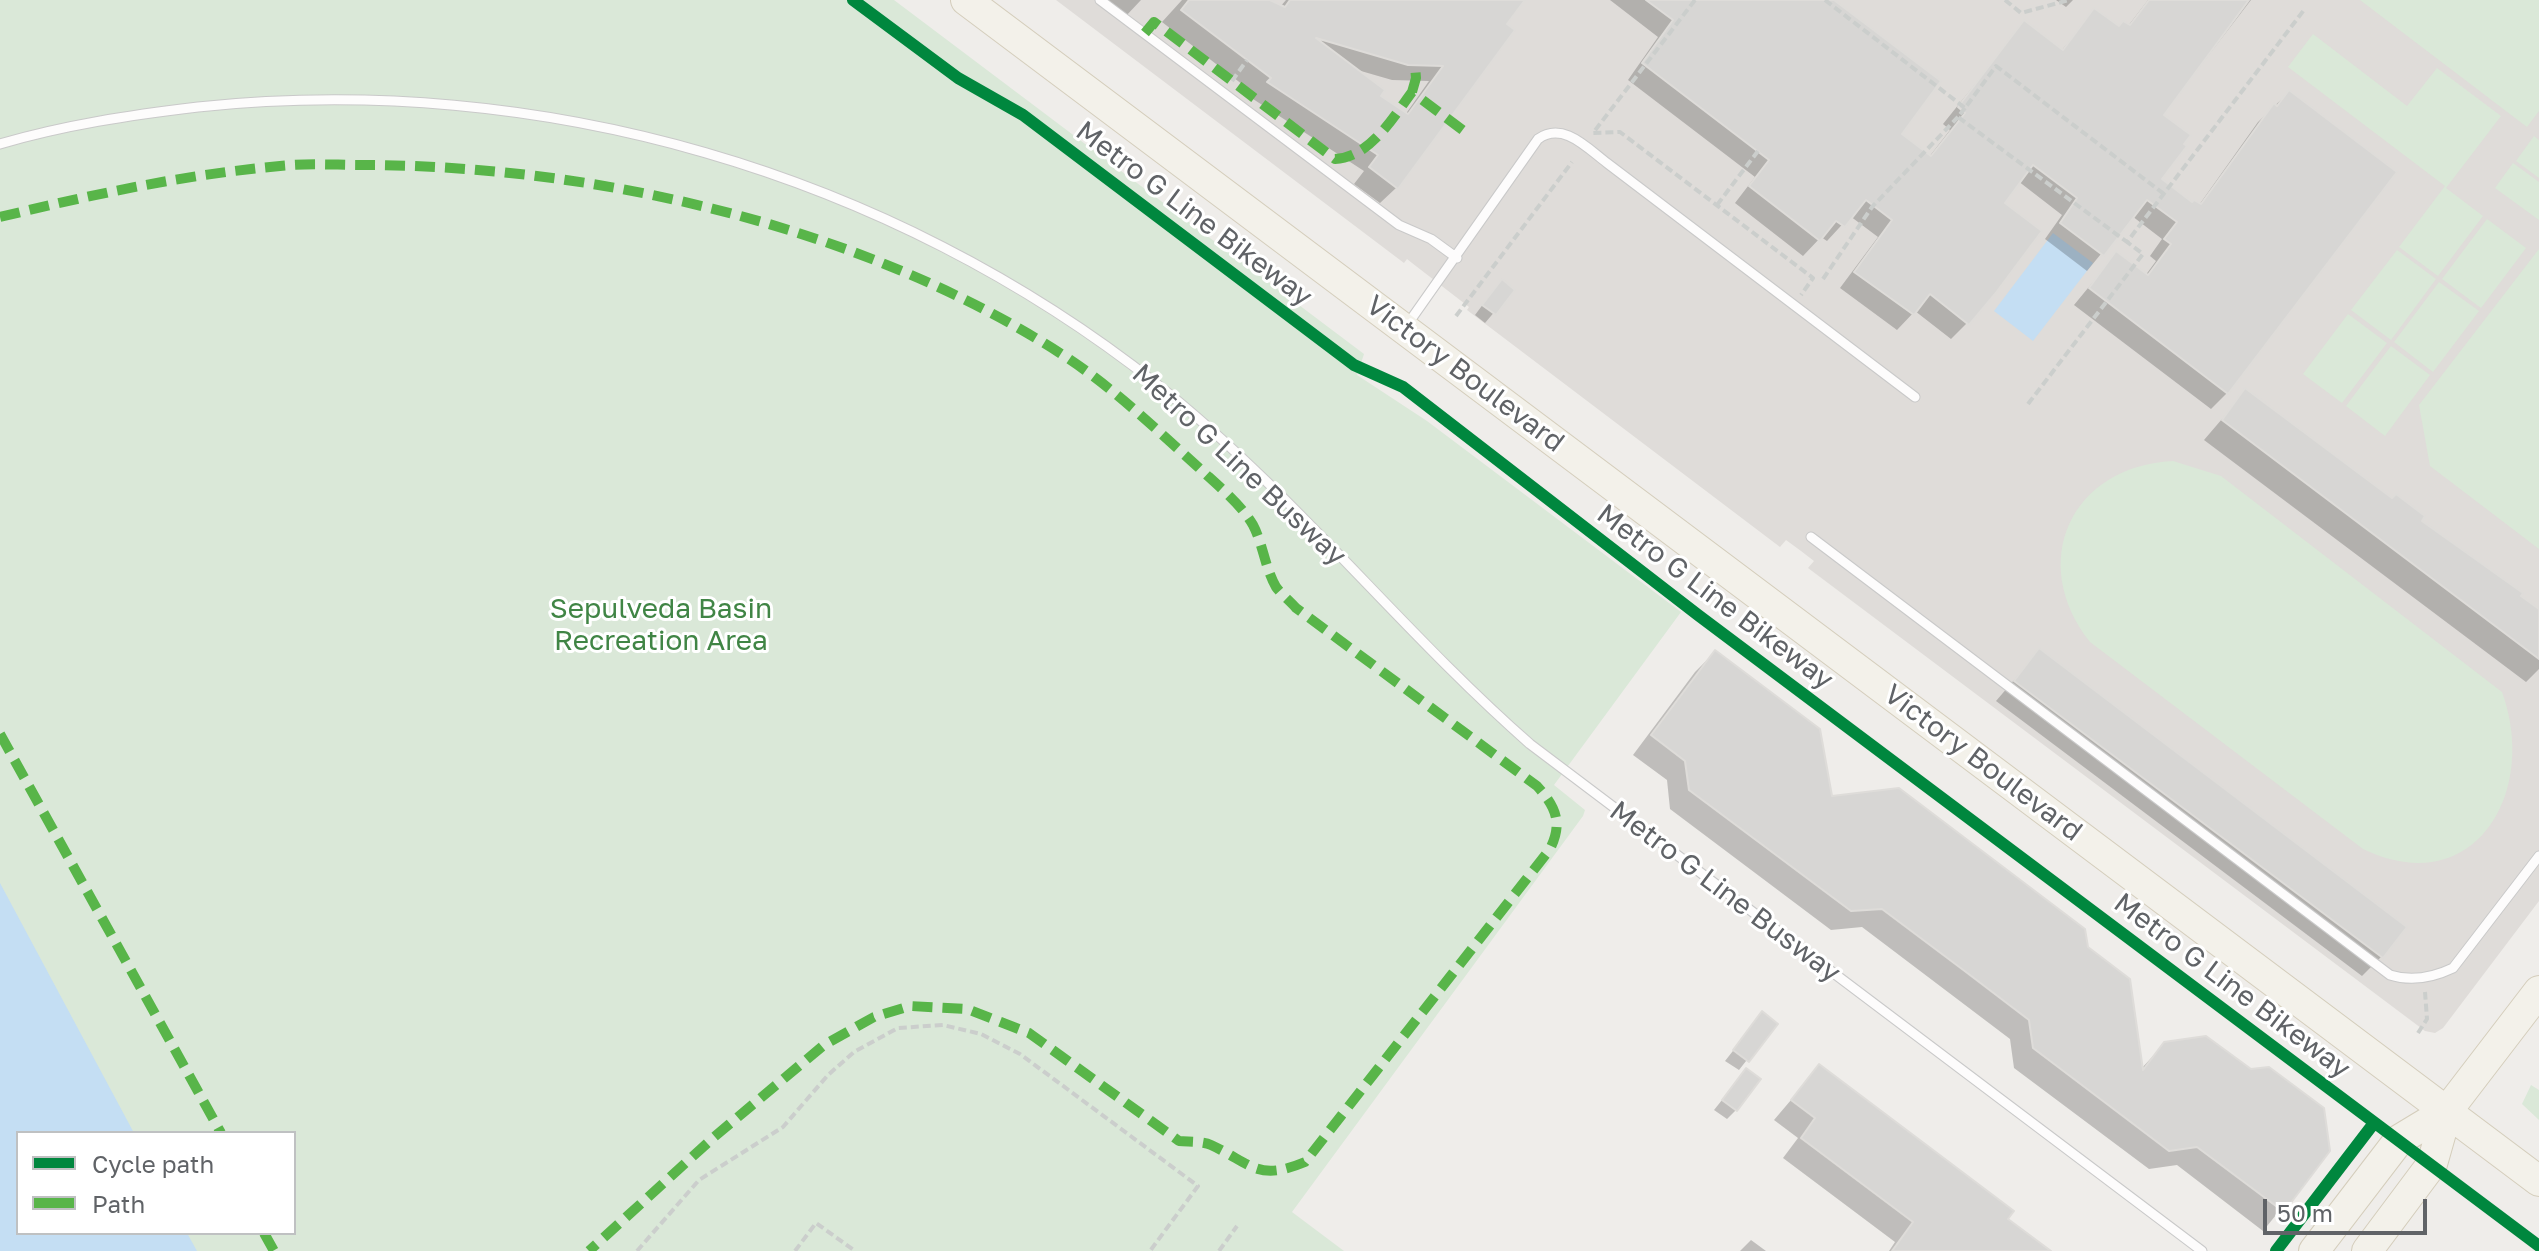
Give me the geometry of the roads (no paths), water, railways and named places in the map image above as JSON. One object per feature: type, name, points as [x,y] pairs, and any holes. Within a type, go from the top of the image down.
[{"type":"main road","name":"Victory Boulevard","points":[[966,0],[2539,1181]]},
{"type":"main road","points":[[2314,1251],[2399,1140],[2447,1111],[2539,991]]},
{"type":"main road","points":[[2367,1251],[2432,1164],[2447,1111]]},
{"type":"lane","points":[[1100,0],[1399,225],[1431,239],[1457,258]]},
{"type":"lane","name":"Metro G Line Busway","points":[[0,144],[135,114],[251,102],[364,99],[470,105],[612,128],[726,158],[834,197],[942,247],[1034,297],[1161,387],[1301,517],[1451,671],[1530,744],[2202,1251]]},
{"type":"lane","points":[[1405,327],[1457,258],[1499,190],[1538,139],[1556,132],[1583,146],[1915,397]]},
{"type":"lane","points":[[1811,537],[2390,975],[2407,980],[2453,968],[2539,856]]},
{"type":"water","points":[[2053,233],[2093,263],[2033,341],[1994,311]]},
{"type":"water","points":[[0,883],[133,1131],[16,1131],[16,1235],[188,1235],[197,1251],[0,1251]]},
{"type":"park label","name":"Sepulveda Basin Recreation Area","points":[[661,625]]}]
